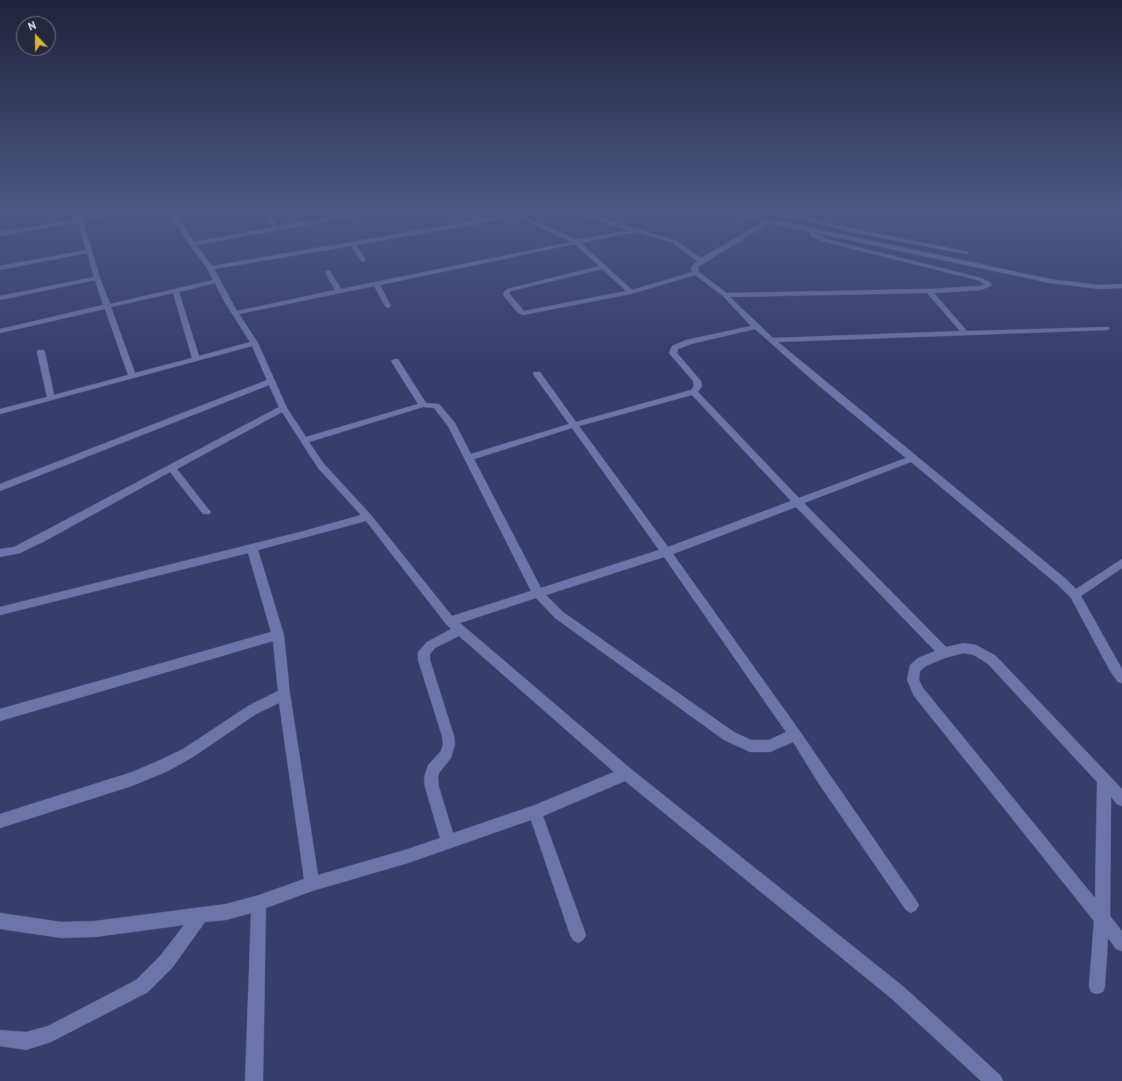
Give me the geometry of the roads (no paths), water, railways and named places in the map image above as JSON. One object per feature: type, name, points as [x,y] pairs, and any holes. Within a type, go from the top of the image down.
[{"type":"street","points":[[0,268],[29,262]]},
{"type":"street","points":[[92,262],[132,375]]},
{"type":"street","points":[[206,262],[234,313],[254,343],[283,408],[322,466],[368,517],[455,626],[626,774],[898,993],[994,1081]]},
{"type":"street","points":[[210,268],[242,262]]},
{"type":"street","points":[[234,313],[476,262]]},
{"type":"street","points":[[599,262],[631,292]]},
{"type":"street","points":[[700,262],[695,266],[694,269],[696,273],[725,296],[770,340],[1062,582],[1075,595],[1114,668],[1122,678]]},
{"type":"street","points":[[725,296],[929,291],[981,288],[989,285],[988,283],[978,279],[913,262]]},
{"type":"street","points":[[964,262],[1050,281],[1100,287],[1122,286]]},
{"type":"street","points":[[604,267],[509,290],[506,293],[519,311],[523,313],[666,284],[696,273]]},
{"type":"street","points":[[328,272],[339,291]]},
{"type":"street","points":[[0,298],[97,278]]},
{"type":"street","points":[[0,331],[216,281]]},
{"type":"street","points":[[376,283],[388,306]]},
{"type":"street","points":[[175,290],[196,358]]},
{"type":"street","points":[[929,291],[965,333]]},
{"type":"street","points":[[469,458],[573,425],[694,392],[698,386],[697,381],[673,353],[675,348],[689,342],[756,327]]},
{"type":"street","points":[[770,340],[1107,328]]},
{"type":"street","points":[[0,412],[254,343]]},
{"type":"street","points":[[41,352],[51,398]]},
{"type":"street","points":[[395,361],[423,405]]},
{"type":"street","points":[[537,374],[795,734],[824,779],[911,905]]},
{"type":"street","points":[[0,488],[272,381]]},
{"type":"street","points":[[694,392],[944,653]]},
{"type":"street","points":[[305,440],[423,405],[436,406],[452,425],[538,593],[559,615],[729,736],[750,746],[770,746],[795,734]]},
{"type":"street","points":[[0,554],[16,550],[42,538],[283,408]]},
{"type":"street","points":[[448,842],[432,787],[431,778],[433,770],[446,754],[448,736],[424,660],[424,652],[431,644],[455,626],[538,593],[666,552],[912,459]]},
{"type":"street","points":[[172,468],[206,512]]},
{"type":"street","points":[[0,611],[252,548],[368,517]]},
{"type":"street","points":[[252,548],[278,634],[284,694],[312,884]]},
{"type":"street","points":[[1075,595],[1122,563]]},
{"type":"street","points":[[0,715],[278,634]]},
{"type":"street","points":[[1122,799],[992,660],[976,650],[964,648],[944,653],[922,662],[914,669],[913,680],[918,692],[1122,943]]},
{"type":"street","points":[[0,821],[132,779],[162,766],[188,753],[252,710],[284,694]]},
{"type":"street","points":[[0,921],[62,930],[88,930],[226,912],[259,903],[312,884],[408,856],[535,812],[626,774]]},
{"type":"street","points":[[1097,986],[1102,917],[1104,780]]},
{"type":"street","points":[[535,812],[578,935]]},
{"type":"street","points":[[254,1081],[259,903]]},
{"type":"street","points":[[0,1038],[26,1041],[51,1034],[142,986],[166,962],[201,915]]}]
